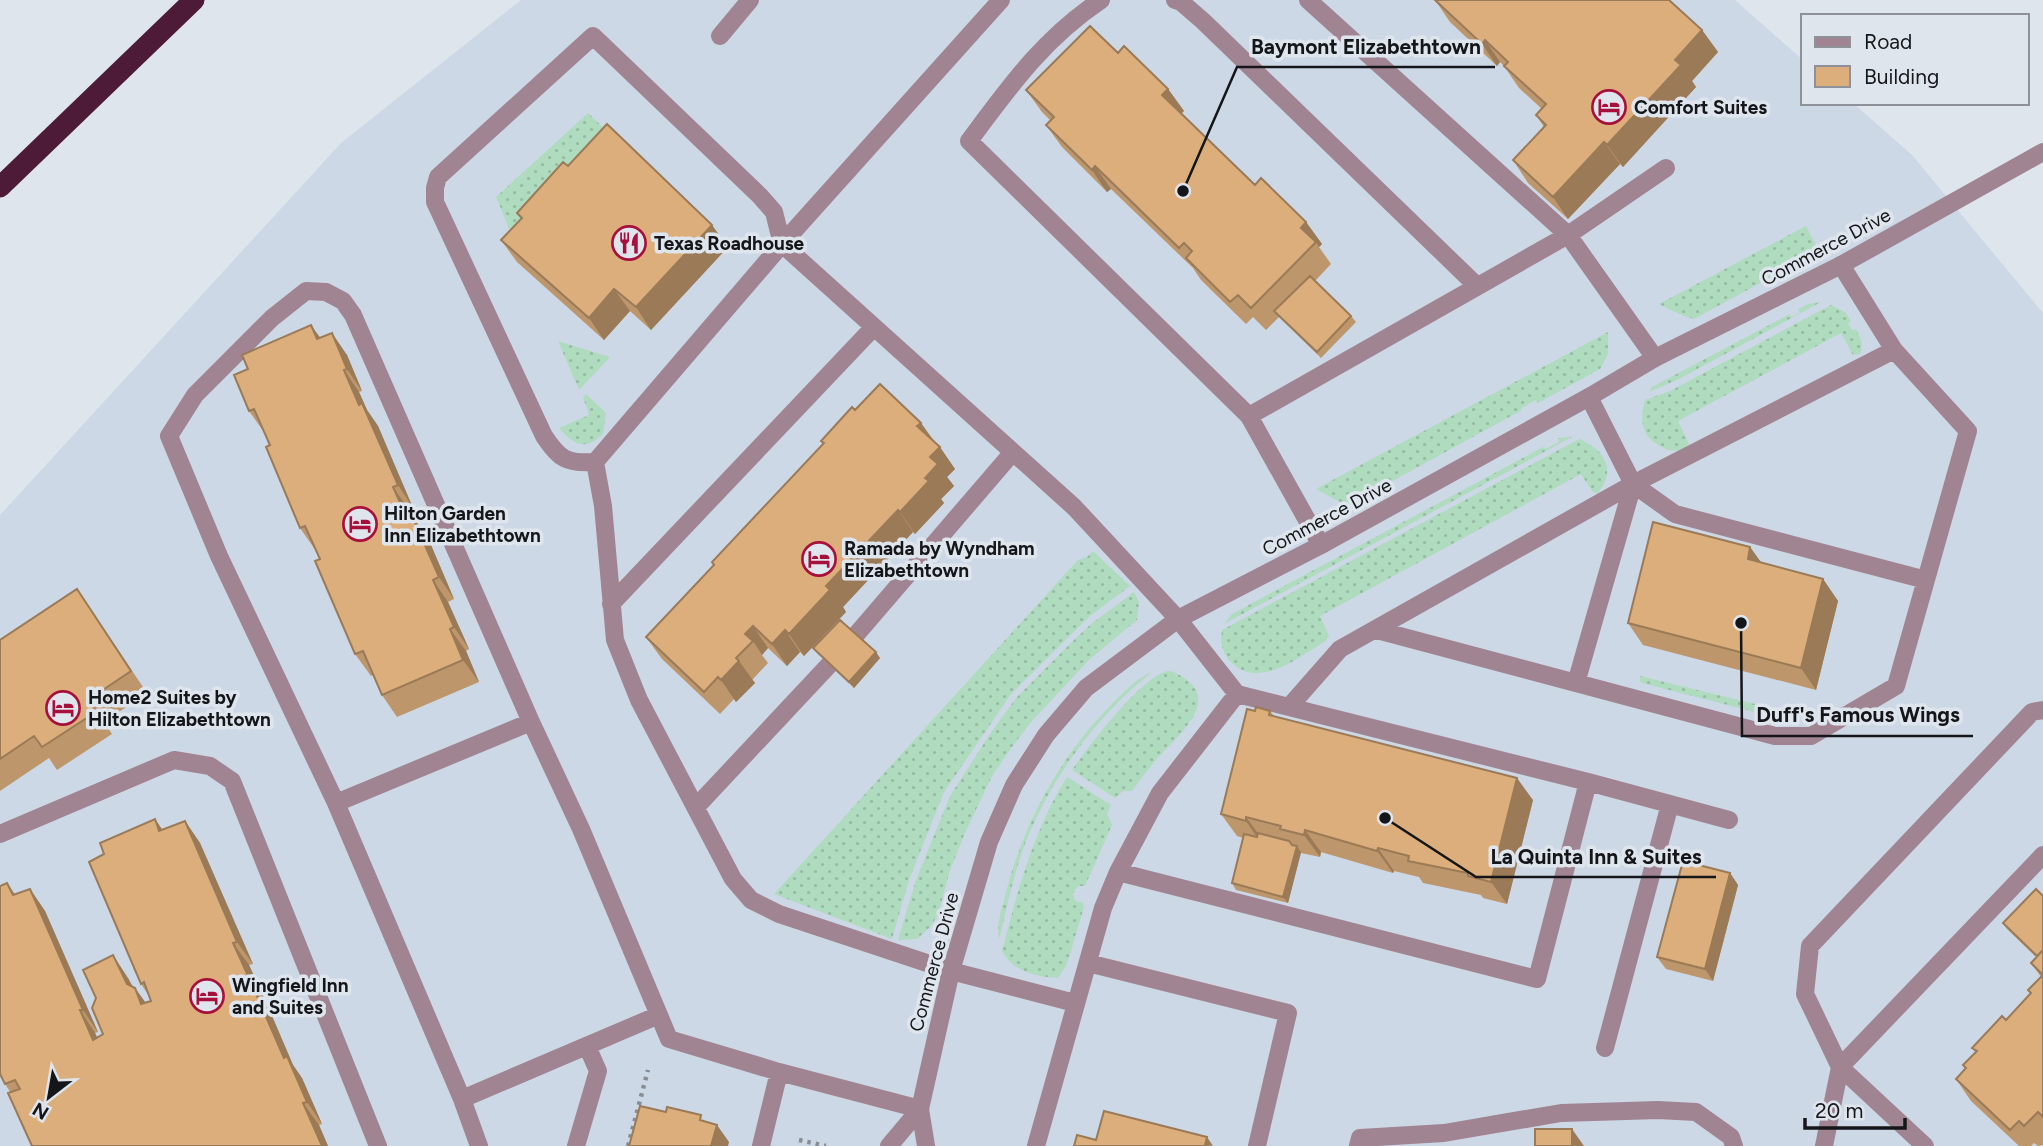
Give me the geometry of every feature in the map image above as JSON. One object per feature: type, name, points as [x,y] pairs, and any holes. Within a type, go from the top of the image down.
[{"type":"highway","points":[[0,187],[194,0]]},
{"type":"street","points":[[720,36],[750,0]]},
{"type":"street","points":[[595,462],[782,244],[1001,0]]},
{"type":"street","points":[[1101,0],[1069,22],[1021,70],[970,141],[1248,416],[1321,545]]},
{"type":"street","points":[[1175,0],[1203,21],[1477,286]]},
{"type":"street","points":[[1308,0],[1568,235],[1655,358]]},
{"type":"street","points":[[595,462],[568,461],[555,454],[544,436],[435,202],[438,177],[593,36],[760,196],[774,212],[782,244],[1074,507],[1178,619],[1237,694],[1729,820]]},
{"type":"street","name":"Commerce Drive","points":[[889,1146],[920,1109],[951,971],[989,842],[1014,785],[1046,735],[1086,688],[1178,619],[1321,545],[1655,358],[1841,265],[2043,152]]},
{"type":"street","points":[[1248,416],[1568,235],[1666,169]]},
{"type":"street","points":[[1377,630],[1775,736],[1811,736],[1896,686],[1968,431],[1894,350],[1841,265]]},
{"type":"street","points":[[479,1146],[462,1099],[336,803],[219,556],[169,436],[195,395],[272,318],[306,291],[326,292],[343,301],[353,315],[531,722],[581,829],[669,1039],[779,1072],[920,1109],[926,1146]]},
{"type":"street","points":[[611,604],[874,327]]},
{"type":"street","points":[[1289,707],[1340,649],[1633,484],[1894,350]]},
{"type":"street","points":[[1589,397],[1633,484],[1675,514],[1926,580]]},
{"type":"street","points":[[855,635],[1013,452]]},
{"type":"street","points":[[595,462],[603,506],[615,640],[639,700],[733,879],[751,900],[779,914],[951,971],[1075,1003]]},
{"type":"street","points":[[1576,683],[1633,484]]},
{"type":"street","points":[[696,807],[829,665]]},
{"type":"street","points":[[1036,1146],[1103,908],[1118,872],[1160,793],[1237,694]]},
{"type":"street","points":[[1925,1146],[1840,1067],[1805,994],[1810,946],[2032,712],[2043,709]]},
{"type":"street","points":[[336,803],[531,722]]},
{"type":"street","points":[[0,834],[174,760],[210,766],[232,781],[378,1146]]},
{"type":"street","points":[[1118,872],[1536,979],[1588,782]]},
{"type":"street","points":[[1605,1048],[1670,803]]},
{"type":"street","points":[[1824,1146],[1840,1067],[2043,855]]},
{"type":"street","points":[[1088,963],[1288,1013],[1257,1146]]},
{"type":"street","points":[[462,1099],[659,1015]]},
{"type":"street","points":[[576,1146],[598,1071],[587,1046]]},
{"type":"street","points":[[761,1146],[779,1072]]},
{"type":"street","points":[[1358,1146],[1360,1138],[1444,1133],[1561,1113],[1658,1110],[1696,1112],[1731,1137],[1734,1146]]},
{"type":"path","points":[[628,1146],[648,1070]]},
{"type":"path","points":[[799,1140],[826,1146]]},
{"type":"shaded area","points":[[521,0],[1735,0],[1801,58],[1801,105],[1855,105],[1912,155],[2043,313],[2043,1146],[0,1146],[0,515],[341,143]]},
{"type":"green space","points":[[588,113],[611,135],[514,240],[496,197]]},
{"type":"green space","points":[[1806,226],[1819,251],[1694,319],[1659,304]]},
{"type":"green space","points":[[1821,302],[1677,380],[1649,392],[1652,387],[1790,314],[1791,317],[1800,313],[1798,309]]},
{"type":"green space","points":[[1831,305],[1845,312],[1851,321],[1848,323],[1852,330],[1856,329],[1862,344],[1860,354],[1853,355],[1841,333],[1678,421],[1689,444],[1682,450],[1665,449],[1653,442],[1645,432],[1642,414],[1645,400],[1670,391]]},
{"type":"green space","points":[[1608,332],[1608,354],[1600,369],[1538,403],[1536,400],[1521,408],[1522,410],[1347,506],[1316,489]]},
{"type":"green space","points":[[558,341],[610,357],[579,390]]},
{"type":"green space","points":[[586,394],[606,413],[603,434],[591,443],[580,444],[559,428],[589,415],[583,397]]},
{"type":"green space","points":[[1572,437],[1224,624],[1232,614],[1543,447],[1545,449],[1559,442],[1558,438]]},
{"type":"green space","points":[[1579,439],[1595,448],[1605,461],[1607,477],[1597,494],[1581,474],[1320,616],[1329,636],[1302,656],[1277,669],[1252,673],[1241,669],[1225,654],[1222,630]]},
{"type":"green space","points":[[1093,551],[1130,586],[1090,616],[1011,694],[944,792],[909,880],[892,939],[774,894],[1078,560]]},
{"type":"green space","points":[[1134,592],[1139,602],[1137,620],[1090,659],[1031,722],[992,776],[965,833],[950,870],[938,915],[930,927],[917,939],[898,940],[916,880],[950,796],[990,734],[1016,698],[1073,641]]},
{"type":"green space","points":[[1171,671],[1188,681],[1196,691],[1198,703],[1187,726],[1132,791],[1123,791],[1115,798],[1072,770],[1103,729],[1133,696],[1160,674]]},
{"type":"green space","points":[[1152,672],[1111,709],[1092,731],[1045,801],[1022,852],[999,940],[1000,916],[1014,866],[1034,814],[1047,790],[1096,721],[1132,684]]},
{"type":"green space","points":[[1640,676],[1755,704],[1759,710],[1755,712],[1642,683]]},
{"type":"green space","points":[[1067,777],[1111,805],[1107,814],[1112,825],[1085,886],[1078,886],[1073,893],[1075,901],[1083,903],[1084,907],[1067,964],[1058,978],[1019,969],[1002,951],[1036,840]]},
{"type":"building","name":"Comfort Suites","points":[[1435,0],[1669,0],[1702,30],[1675,60],[1681,65],[1607,145],[1604,142],[1553,197],[1513,160],[1546,125],[1536,115],[1546,104],[1504,66],[1508,62],[1485,40],[1482,44]]},
{"type":"building","points":[[1090,26],[1118,53],[1124,46],[1168,89],[1162,95],[1255,185],[1261,178],[1306,222],[1301,228],[1316,242],[1251,308],[1238,295],[1230,302],[1186,258],[1192,251],[1184,243],[1179,248],[1095,166],[1092,170],[1046,125],[1054,117],[1026,90]]},
{"type":"building","name":"Texas Roadhouse","points":[[607,124],[712,225],[636,307],[614,289],[589,318],[501,240],[522,218],[517,213],[563,162],[568,166]]},
{"type":"building","points":[[1310,276],[1351,316],[1317,352],[1274,311]]},
{"type":"building","name":"Hilton Garden Inn Elizabethtown","points":[[311,325],[317,339],[332,333],[359,405],[362,403],[398,485],[393,487],[407,518],[412,516],[439,577],[433,580],[454,627],[450,629],[463,660],[382,695],[363,651],[355,654],[315,561],[320,559],[305,526],[300,528],[266,447],[270,445],[254,409],[249,411],[234,375],[248,369],[242,355]]},
{"type":"building","name":"Ramada by Wyndham Elizabethtown","points":[[880,384],[921,423],[917,426],[940,447],[930,457],[938,464],[925,478],[929,481],[826,586],[830,590],[789,634],[785,630],[772,644],[753,626],[745,634],[753,641],[736,658],[739,661],[721,680],[718,677],[704,692],[646,637],[824,443],[821,441],[852,407],[855,410]]},
{"type":"building","points":[[1653,522],[1750,547],[1748,559],[1823,579],[1801,668],[1628,623]]},
{"type":"building","name":"Home2 Suites by Hilton Elizabethtown","points":[[77,589],[131,671],[88,700],[96,712],[42,747],[34,736],[0,759],[0,640]]},
{"type":"building","points":[[840,620],[876,652],[849,682],[813,648]]},
{"type":"building","points":[[1256,707],[1270,711],[1269,715],[1517,778],[1491,882],[1468,876],[1468,873],[1408,861],[1409,856],[1378,848],[1377,851],[1305,830],[1304,835],[1246,817],[1246,821],[1221,814],[1247,709],[1255,711]]},
{"type":"building","name":"Wingfield Inn and Suites","points":[[155,819],[159,831],[185,821],[237,942],[233,943],[249,978],[239,983],[242,992],[253,987],[284,1058],[287,1056],[307,1102],[303,1103],[322,1146],[32,1146],[8,1093],[20,1089],[15,1080],[5,1084],[0,1074],[0,886],[7,883],[13,895],[30,889],[83,1010],[80,1010],[93,1040],[103,1034],[92,1008],[96,998],[83,970],[113,955],[127,984],[135,988],[141,1004],[151,1001],[144,982],[141,984],[89,862],[104,854],[100,843]]},
{"type":"building","points":[[1258,833],[1289,841],[1297,846],[1283,897],[1232,883],[1244,834],[1257,837]]},
{"type":"building","points":[[1683,861],[1730,873],[1705,969],[1657,957]]},
{"type":"building","points":[[2036,889],[2043,896],[2043,950],[2037,956],[2003,923]]},
{"type":"building","points":[[2043,950],[2043,975],[2031,963]]},
{"type":"building","points":[[2043,975],[2043,1117],[2038,1112],[2024,1126],[2019,1121],[2010,1130],[1956,1079],[1966,1068],[1963,1065],[1977,1051],[1972,1048],[2002,1016],[2006,1020],[2031,993],[2028,990]]},
{"type":"building","points":[[640,1106],[666,1112],[667,1107],[701,1115],[700,1120],[717,1125],[711,1146],[629,1146]]},
{"type":"building","points":[[1104,1111],[1207,1137],[1205,1145],[1209,1146],[1074,1146],[1077,1135],[1096,1140]]},
{"type":"building","points":[[1535,1129],[1572,1129],[1572,1146],[1535,1146]]},
{"type":"place","name":"Comfort Suites","points":[[1609,107]]},
{"type":"place","name":"Baymont Elizabethtown","points":[[1183,191]]},
{"type":"place","name":"Texas Roadhouse","points":[[629,243]]},
{"type":"place","name":"Hilton Garden Inn Elizabethtown","points":[[360,524]]},
{"type":"place","name":"Ramada by Wyndham Elizabethtown","points":[[819,559]]},
{"type":"place","name":"Duff's Famous Wings","points":[[1741,623]]},
{"type":"place","name":"Home2 Suites by Hilton Elizabethtown","points":[[63,708]]},
{"type":"place","name":"La Quinta Inn & Suites","points":[[1385,818]]},
{"type":"place","name":"Wingfield Inn and Suites","points":[[207,996]]}]
